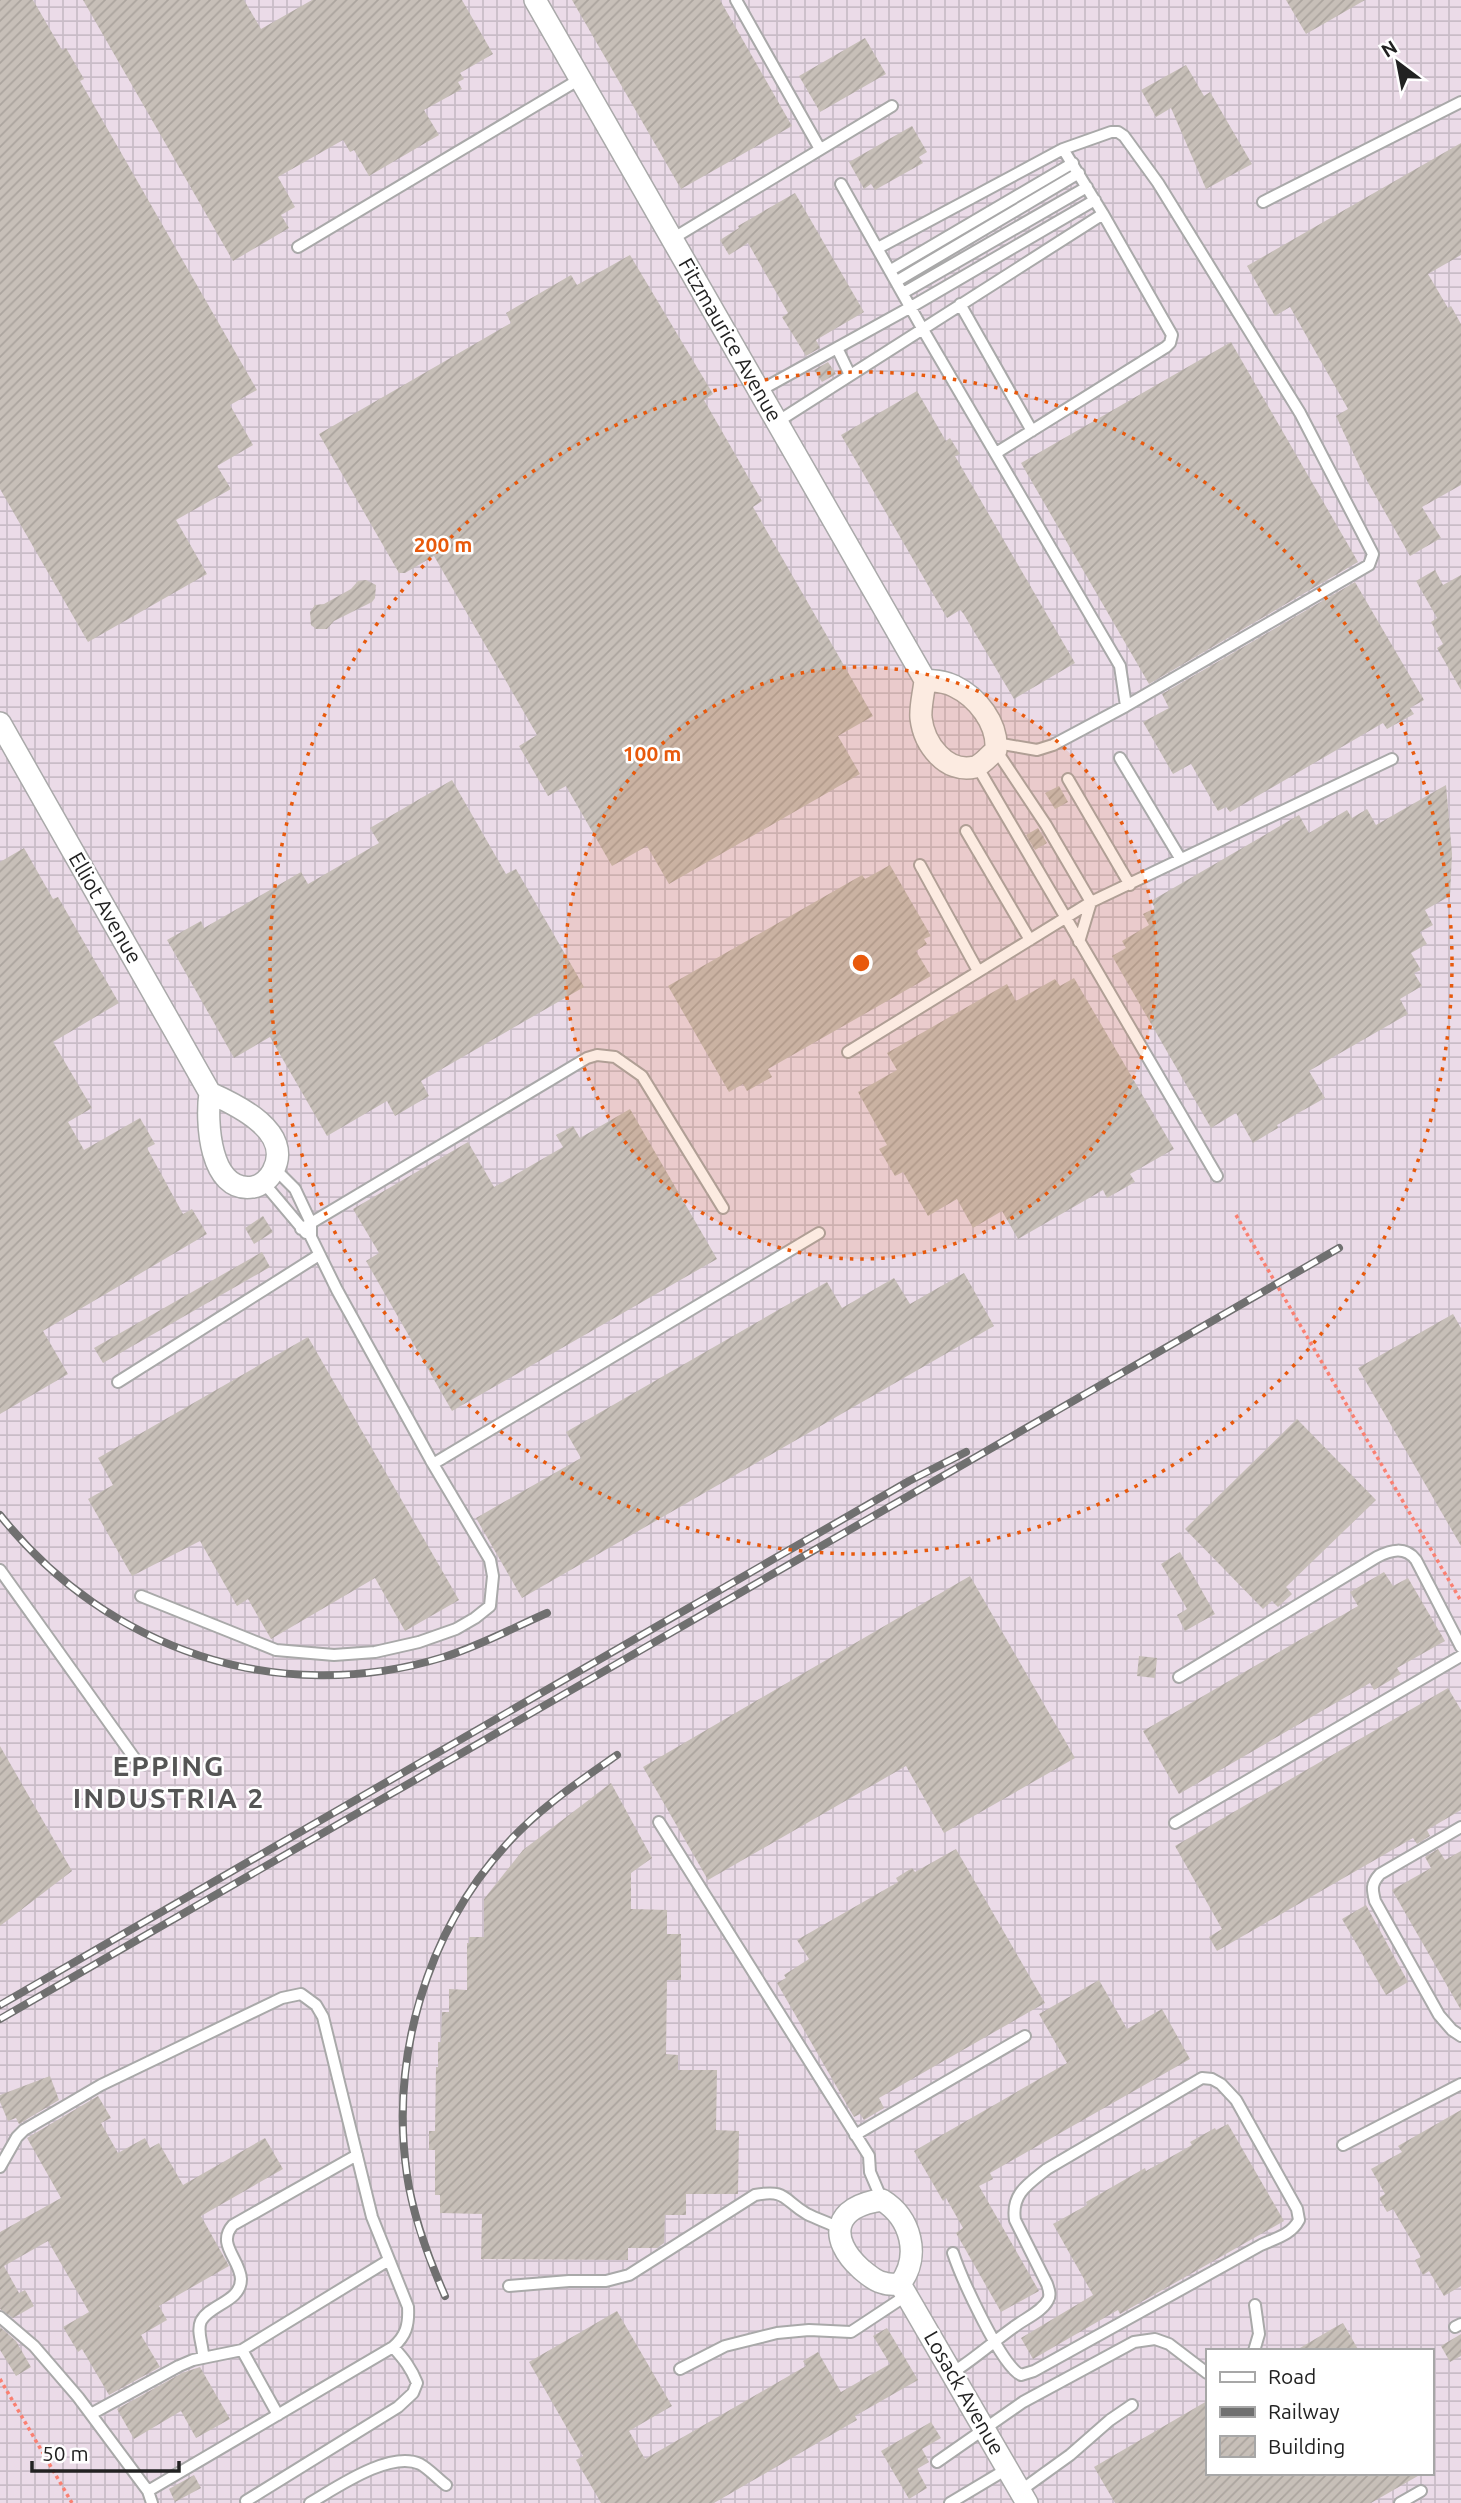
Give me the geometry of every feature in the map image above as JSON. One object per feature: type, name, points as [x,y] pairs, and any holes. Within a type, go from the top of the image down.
[{"type":"street","name":"Fitzmaurice Avenue","points":[[535,0],[925,680]]},
{"type":"street","points":[[925,680],[954,685],[985,713],[996,746],[977,766],[960,768],[948,765],[931,744],[921,717],[925,680]]},
{"type":"street","name":"Elliot Avenue","points":[[0,723],[210,1093]]},
{"type":"street","points":[[210,1093],[240,1106],[266,1128],[276,1150],[269,1175],[253,1187],[240,1186],[229,1180],[220,1170],[209,1136],[210,1093]]},
{"type":"street","points":[[882,2200],[895,2208],[909,2235],[911,2265],[903,2290],[882,2283],[849,2258],[841,2243],[839,2228],[846,2214],[858,2206],[882,2200]]},
{"type":"street","name":"Losack Avenue","points":[[903,2290],[1024,2497]]},
{"type":"lane","points":[[736,0],[820,149]]},
{"type":"lane","points":[[298,247],[580,79]]},
{"type":"lane","points":[[1263,202],[1461,102]]},
{"type":"lane","points":[[672,239],[891,106]]},
{"type":"lane","points":[[878,248],[1063,149],[1111,132],[1124,136],[1158,183],[1300,413],[1373,554],[1369,565],[1126,706],[1046,747],[1037,750],[996,746]]},
{"type":"lane","points":[[996,453],[1166,347],[1171,339],[1103,214],[1063,149]]},
{"type":"lane","points":[[894,275],[1076,168]]},
{"type":"lane","points":[[841,184],[1120,666],[1126,706]]},
{"type":"lane","points":[[903,293],[1087,187]]},
{"type":"lane","points":[[759,391],[1095,200]]},
{"type":"lane","points":[[777,422],[1103,214]]},
{"type":"lane","points":[[960,304],[1032,431]]},
{"type":"lane","points":[[837,348],[850,374]]},
{"type":"lane","points":[[996,746],[1091,902],[1079,942]]},
{"type":"lane","points":[[1119,758],[1180,858]]},
{"type":"lane","points":[[848,1052],[1091,902],[1392,759]]},
{"type":"lane","points":[[977,766],[1217,1176]]},
{"type":"lane","points":[[1068,779],[1130,884]]},
{"type":"lane","points":[[966,831],[1030,940]]},
{"type":"lane","points":[[920,865],[978,971]]},
{"type":"lane","points":[[306,1226],[587,1058],[597,1055],[615,1057],[642,1076],[723,1208]]},
{"type":"lane","points":[[141,1596],[276,1650],[334,1655],[374,1652],[419,1642],[456,1629],[475,1619],[490,1606],[493,1576],[490,1560],[433,1464],[319,1255],[306,1226],[295,1189],[269,1175]]},
{"type":"lane","points":[[269,1175],[306,1226]]},
{"type":"lane","points":[[433,1464],[819,1233]]},
{"type":"lane","points":[[118,1382],[319,1255]]},
{"type":"lane","points":[[1180,1677],[1377,1557],[1403,1550],[1410,1552],[1416,1560],[1461,1647]]},
{"type":"lane","points":[[0,1570],[135,1759]]},
{"type":"lane","points":[[1175,1823],[1461,1656]]},
{"type":"lane","points":[[659,1822],[869,2156],[870,2172],[882,2200]]},
{"type":"lane","points":[[1461,1827],[1380,1874],[1373,1882],[1372,1890],[1375,1902],[1439,2015],[1461,2036]]},
{"type":"lane","points":[[0,2167],[24,2130],[90,2092],[282,1998],[301,1994],[316,2005],[323,2017],[372,2217],[408,2307],[409,2320],[404,2337],[393,2347],[148,2491]]},
{"type":"lane","points":[[855,2135],[1025,2036]]},
{"type":"lane","points":[[952,2372],[996,2342],[1047,2303],[1050,2294],[1015,2220],[1013,2209],[1016,2197],[1023,2187],[1047,2169],[1202,2078],[1221,2084],[1236,2100],[1297,2209],[1299,2220],[1295,2229],[1261,2245],[1034,2371],[1021,2375],[1017,2374],[996,2342],[963,2281],[953,2253]]},
{"type":"lane","points":[[1343,2145],[1461,2084]]},
{"type":"lane","points":[[203,2358],[204,2347],[199,2329],[201,2322],[206,2314],[238,2291],[241,2284],[240,2272],[227,2244],[228,2231],[233,2225],[357,2155]]},
{"type":"lane","points":[[509,2286],[606,2281],[629,2275],[755,2195],[774,2192],[790,2200],[807,2214],[839,2228]]},
{"type":"lane","points":[[91,2414],[179,2365],[242,2350],[389,2260]]},
{"type":"lane","points":[[680,2369],[725,2346],[777,2333],[809,2330],[851,2332],[903,2290]]},
{"type":"lane","points":[[1255,2305],[1259,2334],[1255,2349]]},
{"type":"lane","points":[[0,2317],[34,2346],[91,2414],[148,2491],[152,2503]]},
{"type":"lane","points":[[937,2462],[1023,2402],[1134,2342],[1155,2339],[1169,2344],[1206,2372]]},
{"type":"lane","points":[[246,2501],[398,2407],[413,2392],[417,2383],[413,2373],[408,2363],[393,2347]]},
{"type":"lane","points":[[242,2350],[278,2415]]},
{"type":"lane","points":[[1024,2497],[1110,2420],[1132,2405]]},
{"type":"lane","points":[[310,2503],[383,2465],[403,2462],[420,2464],[446,2485]]},
{"type":"lane","points":[[950,2503],[1007,2469]]},
{"type":"lane","points":[[1400,2503],[1421,2491]]},
{"type":"path","points":[[1236,1215],[1461,1601]]},
{"type":"path","points":[[0,2379],[72,2503]]},
{"type":"shaded area","points":[[0,0],[1461,0],[1461,2503],[0,2503]]},
{"type":"building","points":[[0,0],[33,0],[62,50],[66,48],[84,79],[80,81],[257,390],[230,405],[253,445],[217,466],[231,489],[176,520],[207,574],[88,642],[0,489]]},
{"type":"building","points":[[83,0],[244,0],[261,29],[312,0],[462,0],[493,54],[460,73],[464,79],[458,82],[462,89],[424,110],[439,135],[369,176],[354,150],[350,152],[343,140],[278,177],[295,207],[281,215],[289,228],[233,261]]},
{"type":"building","points":[[572,0],[720,0],[792,126],[681,189]]},
{"type":"building","points":[[1286,0],[1365,0],[1306,34]]},
{"type":"building","points":[[865,38],[886,74],[820,112],[799,76]]},
{"type":"building","points":[[1186,65],[1204,96],[1210,92],[1252,164],[1206,189],[1171,108],[1156,117],[1141,90]]},
{"type":"building","points":[[912,126],[927,152],[919,157],[923,163],[875,190],[871,184],[864,189],[849,162]]},
{"type":"building","points":[[1461,143],[1461,255],[1428,274],[1461,324],[1461,485],[1422,507],[1441,538],[1410,556],[1362,472],[1336,416],[1348,409],[1290,307],[1275,316],[1247,266]]},
{"type":"building","points":[[795,193],[864,312],[816,340],[820,348],[806,356],[782,317],[788,313],[748,243],[729,255],[720,240],[739,228],[738,226]]},
{"type":"building","points":[[630,255],[713,394],[704,400],[762,501],[753,507],[873,716],[838,736],[860,774],[669,884],[647,846],[612,866],[566,786],[548,796],[519,746],[537,735],[434,556],[405,573],[399,573],[319,434],[511,323],[506,313],[571,275],[577,285]]},
{"type":"building","points":[[1231,342],[1358,562],[1149,684],[1021,463]]},
{"type":"building","points":[[828,362],[836,374],[822,382],[814,370]]},
{"type":"building","points":[[917,391],[946,441],[950,438],[960,454],[955,456],[1075,663],[1014,699],[963,613],[960,610],[947,618],[841,435]]},
{"type":"building","points":[[1435,570],[1443,585],[1461,575],[1461,690],[1437,648],[1443,644],[1431,622],[1437,618],[1416,581]]},
{"type":"building","points":[[366,580],[376,585],[372,602],[334,621],[327,629],[316,629],[311,625],[310,612],[315,605],[324,604],[351,589],[358,581]]},
{"type":"building","points":[[1355,582],[1424,700],[1410,708],[1414,714],[1387,729],[1383,723],[1230,812],[1226,807],[1218,811],[1191,764],[1173,774],[1143,722],[1169,708],[1162,694]]},
{"type":"building","points":[[452,780],[506,874],[516,869],[584,987],[421,1081],[429,1096],[395,1116],[387,1101],[327,1136],[270,1037],[234,1058],[167,940],[201,921],[204,928],[301,872],[308,884],[379,843],[370,828]]},
{"type":"building","points":[[1446,785],[1452,854],[1450,896],[1425,910],[1433,925],[1420,932],[1427,944],[1411,953],[1421,970],[1414,973],[1422,986],[1400,999],[1408,1014],[1309,1071],[1325,1098],[1277,1125],[1278,1128],[1253,1143],[1236,1113],[1211,1128],[1112,956],[1126,948],[1122,941],[1149,925],[1143,914],[1155,908],[1151,901],[1299,815],[1309,833],[1347,810],[1352,818],[1367,809],[1376,825]]},
{"type":"building","points":[[1059,786],[1068,802],[1055,809],[1045,793]]},
{"type":"building","points":[[1038,828],[1047,843],[1035,850],[1026,835]]},
{"type":"building","points":[[24,848],[53,899],[58,897],[119,1003],[53,1042],[92,1108],[68,1122],[84,1150],[140,1118],[155,1144],[147,1148],[183,1214],[192,1209],[207,1234],[43,1331],[68,1374],[0,1414],[0,862]]},
{"type":"building","points":[[890,865],[931,936],[924,939],[927,944],[916,951],[931,976],[768,1069],[772,1077],[747,1091],[743,1084],[729,1092],[668,986],[862,875],[865,879]]},
{"type":"building","points":[[1074,978],[1174,1149],[1130,1174],[1135,1182],[1107,1198],[1103,1190],[1018,1239],[1002,1211],[973,1228],[957,1199],[928,1216],[903,1172],[895,1176],[879,1149],[887,1145],[858,1092],[897,1070],[887,1053],[1007,984],[1016,1001],[1055,979],[1060,986]]},
{"type":"building","points":[[630,1109],[717,1259],[452,1411],[366,1261],[379,1253],[353,1209],[468,1142],[494,1187],[563,1147],[556,1135],[573,1126],[580,1138]]},
{"type":"building","points":[[263,1216],[273,1232],[254,1244],[245,1228]]},
{"type":"building","points":[[262,1252],[270,1267],[103,1363],[94,1348]]},
{"type":"building","points":[[964,1273],[994,1326],[522,1598],[476,1518],[581,1458],[566,1432],[827,1282],[842,1308],[894,1278],[910,1304]]},
{"type":"building","points":[[1453,1314],[1461,1328],[1461,1546],[1358,1368]]},
{"type":"building","points":[[308,1337],[459,1600],[405,1631],[375,1578],[271,1639],[248,1599],[237,1606],[200,1541],[132,1576],[88,1499],[113,1485],[98,1458]]},
{"type":"building","points":[[1297,1419],[1376,1500],[1286,1587],[1292,1594],[1278,1607],[1272,1601],[1263,1609],[1185,1529]]},
{"type":"building","points":[[1180,1552],[1215,1614],[1185,1631],[1177,1615],[1187,1609],[1161,1564]]},
{"type":"building","points":[[1384,1572],[1393,1586],[1408,1578],[1445,1641],[1397,1668],[1401,1674],[1374,1690],[1370,1683],[1179,1794],[1143,1731],[1358,1606],[1350,1592]]},
{"type":"building","points":[[970,1576],[1075,1758],[944,1833],[906,1766],[708,1880],[643,1767]]},
{"type":"building","points":[[1139,1656],[1157,1658],[1155,1678],[1137,1676]]},
{"type":"building","points":[[1448,1688],[1461,1710],[1461,1810],[1427,1830],[1430,1836],[1417,1844],[1413,1838],[1217,1951],[1209,1937],[1222,1929],[1175,1846]]},
{"type":"building","points":[[0,1746],[72,1871],[0,1926]]},
{"type":"building","points":[[611,1783],[652,1858],[631,1873],[631,1909],[667,1910],[667,1934],[681,1934],[681,1980],[667,1980],[666,2054],[678,2055],[678,2070],[717,2070],[716,2130],[739,2131],[738,2194],[686,2194],[686,2215],[665,2215],[664,2243],[657,2248],[628,2248],[628,2260],[481,2259],[482,2214],[440,2213],[440,2195],[435,2195],[435,2150],[429,2150],[429,2131],[435,2131],[436,2067],[438,2042],[441,2042],[442,2012],[449,2012],[449,1989],[467,1990],[467,1943],[469,1937],[484,1937],[484,1899],[523,1850]]},
{"type":"building","points":[[956,1849],[1045,2003],[879,2098],[884,2108],[864,2120],[860,2114],[854,2117],[777,1983],[786,1978],[784,1975],[809,1959],[797,1940],[898,1882],[896,1878],[912,1868],[915,1872]]},
{"type":"building","points":[[1438,1849],[1445,1860],[1461,1851],[1461,2010],[1392,1890],[1431,1868],[1425,1857]]},
{"type":"building","points":[[1366,1905],[1408,1982],[1386,1995],[1342,1919]]},
{"type":"building","points":[[1099,1980],[1127,2029],[1162,2009],[1190,2059],[990,2173],[993,2179],[979,2186],[1039,2291],[1001,2312],[956,2233],[963,2228],[946,2198],[943,2201],[914,2151],[1067,2063],[1039,2014]]},
{"type":"building","points":[[50,2076],[59,2100],[19,2124],[16,2118],[8,2121],[0,2095]]},
{"type":"building","points":[[98,2096],[111,2118],[101,2123],[118,2153],[145,2138],[150,2148],[159,2143],[183,2185],[265,2138],[283,2169],[201,2216],[229,2266],[159,2306],[167,2320],[141,2335],[160,2367],[109,2395],[82,2349],[78,2352],[63,2327],[89,2312],[48,2241],[4,2266],[19,2293],[25,2290],[34,2306],[13,2318],[0,2309],[0,2232],[61,2198],[27,2138]]},
{"type":"building","points":[[1461,2110],[1461,2286],[1444,2296],[1429,2271],[1423,2275],[1415,2260],[1421,2257],[1393,2209],[1387,2212],[1379,2198],[1385,2194],[1371,2169],[1402,2152],[1398,2146]]},
{"type":"building","points":[[1228,2124],[1284,2221],[1120,2314],[1118,2310],[1033,2359],[1021,2338],[1093,2295],[1053,2224],[1145,2168],[1146,2171],[1192,2145],[1190,2142]]},
{"type":"building","points":[[617,2311],[672,2406],[629,2431],[645,2459],[806,2366],[803,2361],[818,2352],[841,2392],[890,2364],[873,2336],[887,2328],[918,2380],[855,2416],[857,2420],[714,2503],[601,2503],[576,2460],[583,2456],[529,2362]]},
{"type":"building","points":[[1343,2323],[1358,2349],[1298,2349]]},
{"type":"building","points":[[0,2327],[16,2341],[31,2367],[16,2376],[0,2350]]},
{"type":"building","points":[[1461,2334],[1461,2356],[1450,2362],[1441,2346]]},
{"type":"building","points":[[200,2367],[230,2419],[196,2438],[181,2411],[134,2439],[117,2409],[182,2373]]},
{"type":"building","points":[[1206,2402],[1206,2475],[1420,2475],[1371,2503],[1115,2503],[1094,2467]]},
{"type":"building","points":[[931,2422],[941,2438],[922,2449],[929,2462],[917,2469],[927,2488],[909,2499],[881,2451]]},
{"type":"building","points":[[194,2475],[201,2488],[175,2502],[169,2489]]},
{"type":"railway","points":[[0,2019],[1339,1248]]},
{"type":"railway","points":[[0,2005],[909,1481],[966,1452]]},
{"type":"railway","points":[[0,1515],[43,1562],[91,1601],[144,1633],[200,1656],[259,1670],[320,1675],[382,1671],[457,1653],[547,1613]]},
{"type":"railway","points":[[445,2296],[427,2252],[413,2206],[403,2131],[404,2086],[420,1999],[435,1957],[454,1917],[478,1880],[506,1845],[545,1808],[617,1755]]},
{"type":"district","name":"EPPING INDUSTRIA 2","points":[[169,1782]]}]
